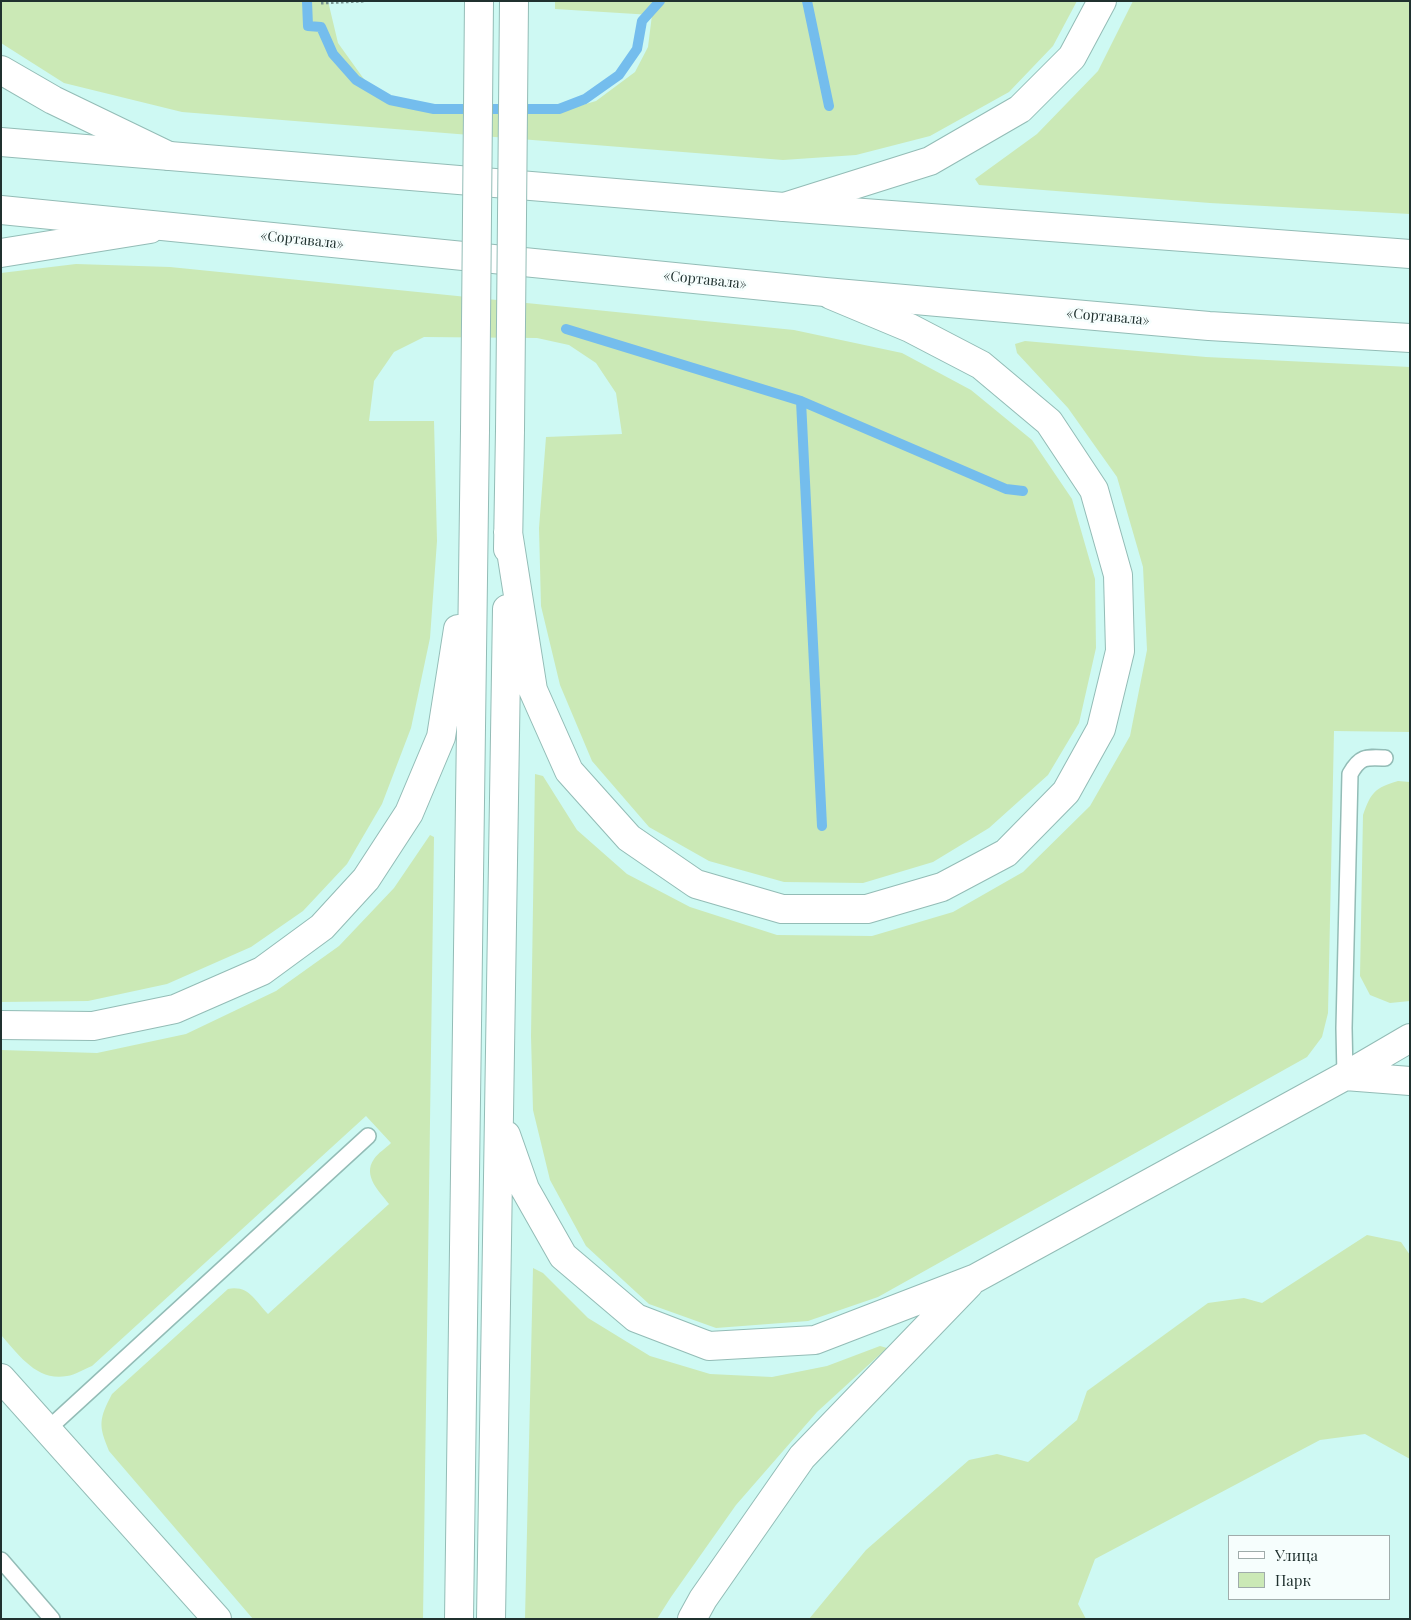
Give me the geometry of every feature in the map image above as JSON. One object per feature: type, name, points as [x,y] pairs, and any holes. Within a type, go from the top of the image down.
[{"type":"main road","points":[[459,1619],[474,531],[479,1]]},
{"type":"main road","points":[[491,1619],[510,430],[514,1]]},
{"type":"main road","points":[[784,207],[930,161],[1020,109],[1072,57],[1102,1]]},
{"type":"main road","points":[[1,70],[53,100],[173,157]]},
{"type":"main road","points":[[1,142],[784,207],[1410,254]]},
{"type":"main road","name":"«Сортавала»","points":[[1,210],[825,292],[1209,326],[1410,338]]},
{"type":"main road","points":[[1,253],[166,226]]},
{"type":"main road","points":[[508,532],[533,690],[569,771],[629,838],[696,884],[782,909],[867,909],[942,887],[1006,853],[1066,792],[1101,730],[1120,651],[1118,575],[1094,490],[1049,422],[981,365],[910,328],[825,292]]},
{"type":"main road","points":[[1,1025],[93,1026],[175,1009],[262,971],[322,927],[366,879],[409,813],[442,737],[474,531]]},
{"type":"main road","points":[[499,1117],[525,1189],[563,1256],[636,1318],[709,1346],[815,1340],[976,1278],[1345,1076],[1410,1038]]},
{"type":"main road","points":[[1345,1076],[1410,1081]]},
{"type":"main road","points":[[692,1619],[703,1599],[802,1457],[976,1278]]},
{"type":"main road","points":[[1,1378],[217,1619]]},
{"type":"lane","points":[[1345,1076],[1350,774],[1356,763],[1368,757],[1385,758]]},
{"type":"lane","points":[[48,1429],[368,1136]]},
{"type":"lane","points":[[1,1560],[52,1619]]},
{"type":"path","points":[[321,3],[364,1]]},
{"type":"green space","points":[[1,1],[328,1],[338,43],[366,82],[403,103],[440,109],[555,113],[596,101],[635,72],[648,47],[652,15],[555,9],[555,1],[1077,1],[1053,46],[1009,92],[930,136],[856,155],[783,160],[182,112],[64,83],[1,43]]},
{"type":"green space","points":[[1133,1],[1410,1],[1410,214],[1210,203],[979,185],[975,179],[1037,134],[1098,71]]},
{"type":"green space","points":[[76,264],[170,267],[794,330],[902,353],[971,390],[1032,440],[1072,499],[1095,579],[1096,648],[1079,723],[1048,775],[989,828],[933,862],[863,883],[784,882],[709,861],[649,827],[592,761],[560,685],[541,606],[539,528],[546,437],[622,434],[616,393],[596,363],[569,345],[537,338],[424,337],[394,352],[374,381],[369,421],[434,421],[437,541],[430,638],[411,728],[382,804],[347,864],[303,911],[251,947],[167,984],[88,1001],[1,1002],[1,273]]},
{"type":"green space","points":[[1025,341],[1206,357],[1410,367],[1410,732],[1334,731],[1328,1013],[1322,1037],[1307,1057],[878,1297],[808,1321],[716,1328],[649,1304],[586,1246],[550,1180],[533,1110],[531,1036],[535,774],[543,776],[577,830],[627,874],[690,907],[777,935],[872,936],[953,912],[1023,872],[1090,806],[1130,736],[1147,650],[1143,567],[1117,477],[1068,408],[1017,353],[1015,344]]},
{"type":"green space","points":[[1398,781],[1410,782],[1410,1001],[1390,1003],[1370,995],[1360,976],[1363,815],[1375,792],[1384,786]]},
{"type":"green space","points":[[430,835],[434,837],[423,1619],[253,1619],[109,1451],[103,1435],[102,1416],[112,1394],[228,1289],[241,1289],[251,1295],[268,1314],[389,1204],[377,1189],[370,1172],[374,1159],[391,1143],[366,1116],[92,1366],[67,1376],[56,1377],[46,1375],[37,1371],[21,1358],[1,1335],[1,1050],[97,1053],[186,1034],[276,991],[339,946],[394,888]]},
{"type":"green space","points":[[1367,1235],[1401,1242],[1410,1255],[1410,1459],[1365,1434],[1320,1440],[1095,1559],[1078,1604],[1086,1619],[809,1619],[866,1550],[969,1460],[997,1454],[1028,1462],[1077,1420],[1087,1391],[1208,1303],[1244,1298],[1262,1303]]},
{"type":"green space","points":[[533,1268],[543,1273],[588,1318],[650,1356],[710,1374],[772,1377],[827,1366],[880,1346],[887,1348],[817,1412],[736,1505],[657,1619],[525,1619]]},
{"type":"waterway","points":[[307,1],[308,26],[321,27],[333,54],[356,80],[390,100],[434,109],[559,109],[585,99],[619,75],[637,49],[642,21],[660,1]]},
{"type":"waterway","points":[[807,1],[829,106]]},
{"type":"waterway","points":[[566,329],[801,401],[1006,489],[1023,491]]},
{"type":"waterway","points":[[801,401],[822,826]]}]
